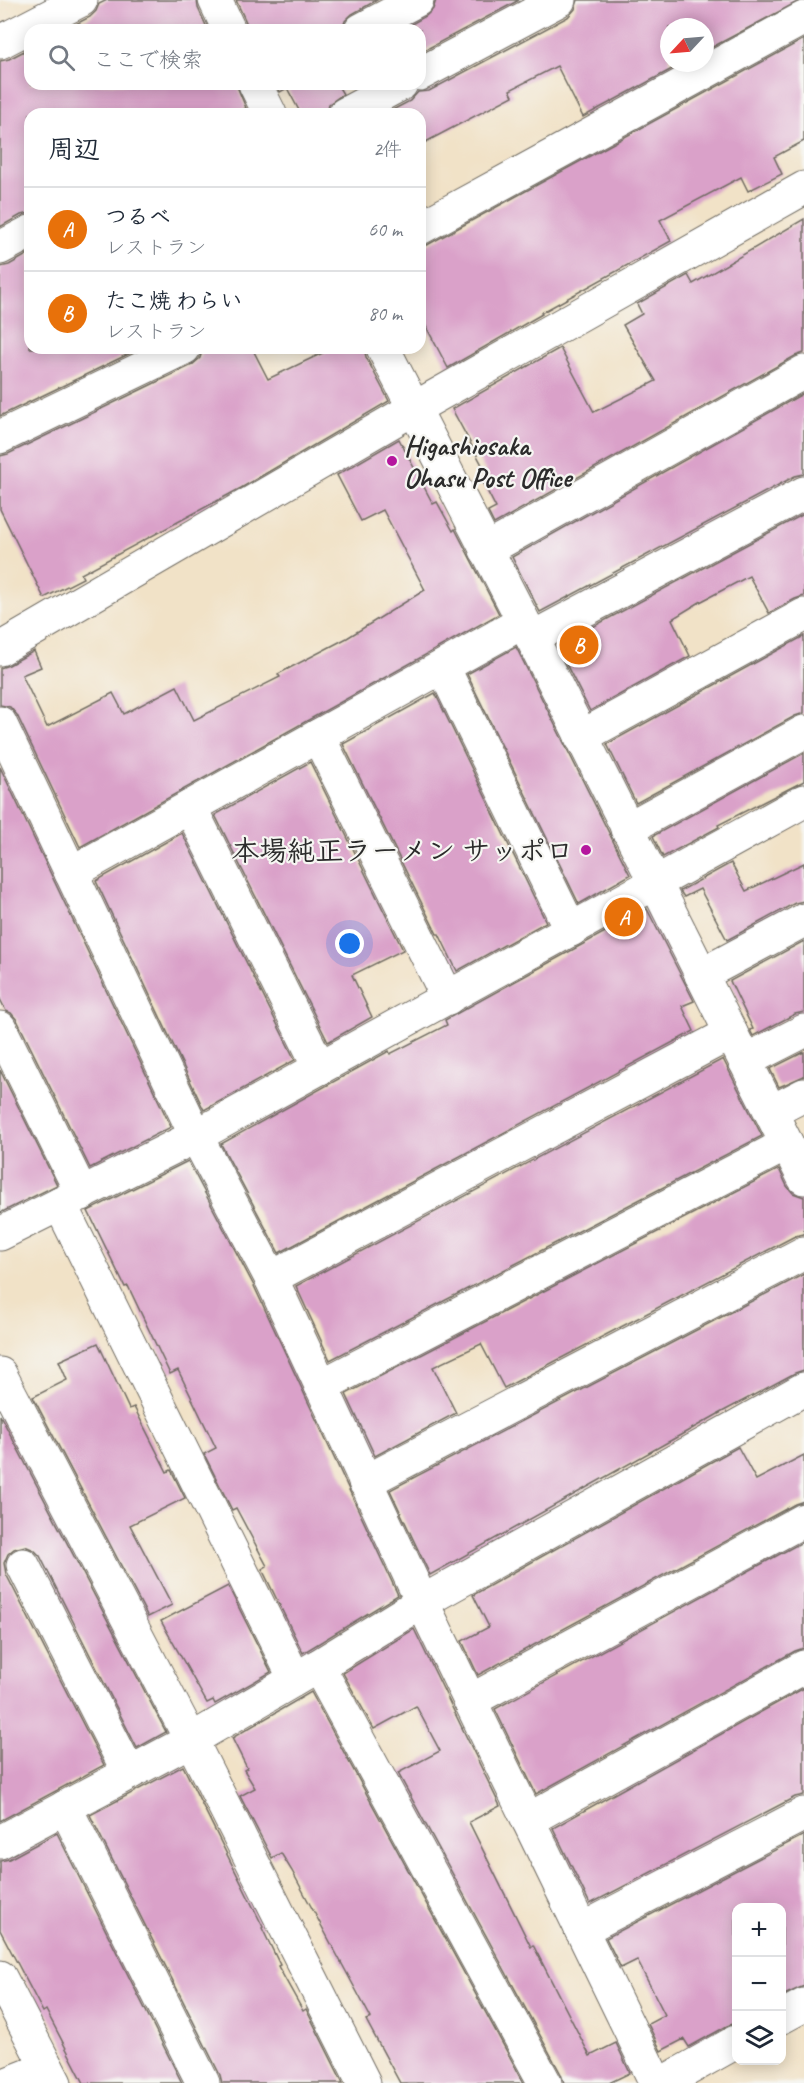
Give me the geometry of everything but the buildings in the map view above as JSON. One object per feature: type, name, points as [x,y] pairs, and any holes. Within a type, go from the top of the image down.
[{"type":"street","points":[[0,42],[28,12],[81,0]]},
{"type":"street","points":[[214,0],[226,24]]},
{"type":"street","points":[[372,24],[417,0]]},
{"type":"street","points":[[426,71],[559,0]]},
{"type":"street","points":[[426,225],[804,18]]},
{"type":"street","points":[[356,108],[390,90]]},
{"type":"street","points":[[0,650],[413,409],[804,188]]},
{"type":"street","points":[[0,248],[24,235]]},
{"type":"street","points":[[0,437],[172,354]]},
{"type":"street","points":[[321,1386],[798,1164],[386,354]]},
{"type":"street","points":[[486,550],[804,372]]},
{"type":"street","points":[[71,873],[443,666],[527,630],[804,493]]},
{"type":"street","points":[[581,737],[804,615]]},
{"type":"street","points":[[443,666],[571,930]]},
{"type":"street","points":[[0,723],[196,1136],[271,1278],[422,1602],[656,2083]]},
{"type":"street","points":[[627,829],[804,732]]},
{"type":"street","points":[[318,736],[448,998]]},
{"type":"street","points":[[0,1234],[196,1136],[804,801]]},
{"type":"street","points":[[190,807],[320,1068]]},
{"type":"street","points":[[701,975],[804,920]]},
{"type":"street","points":[[0,1028],[70,1199],[306,1672],[545,2083]]},
{"type":"street","points":[[271,1278],[738,1047],[804,1031]]},
{"type":"street","points":[[771,1112],[804,1095]]},
{"type":"street","points":[[365,1482],[804,1253]]},
{"type":"street","points":[[0,1374],[191,1740],[364,2083]]},
{"type":"street","points":[[0,1842],[191,1740],[422,1602],[804,1389]]},
{"type":"street","points":[[470,1701],[804,1520]]},
{"type":"street","points":[[23,1565],[129,1773]]},
{"type":"street","points":[[528,1820],[804,1668]]},
{"type":"street","points":[[65,1807],[204,2083]]},
{"type":"street","points":[[581,1930],[804,1814]]},
{"type":"street","points":[[0,1977],[51,2075],[9,2083]]},
{"type":"street","points":[[786,2015],[804,2005]]},
{"type":"street","points":[[663,2083],[732,2044]]},
{"type":"place","name":"Higashiosaka Ohasu Post Office","points":[[392,461]]},
{"type":"place","name":"たこ焼 わらい","points":[[579,645]]},
{"type":"place","name":"本場純正ラーメン サッポロ","points":[[586,850]]},
{"type":"place","name":"つるべ","points":[[624,917]]}]
